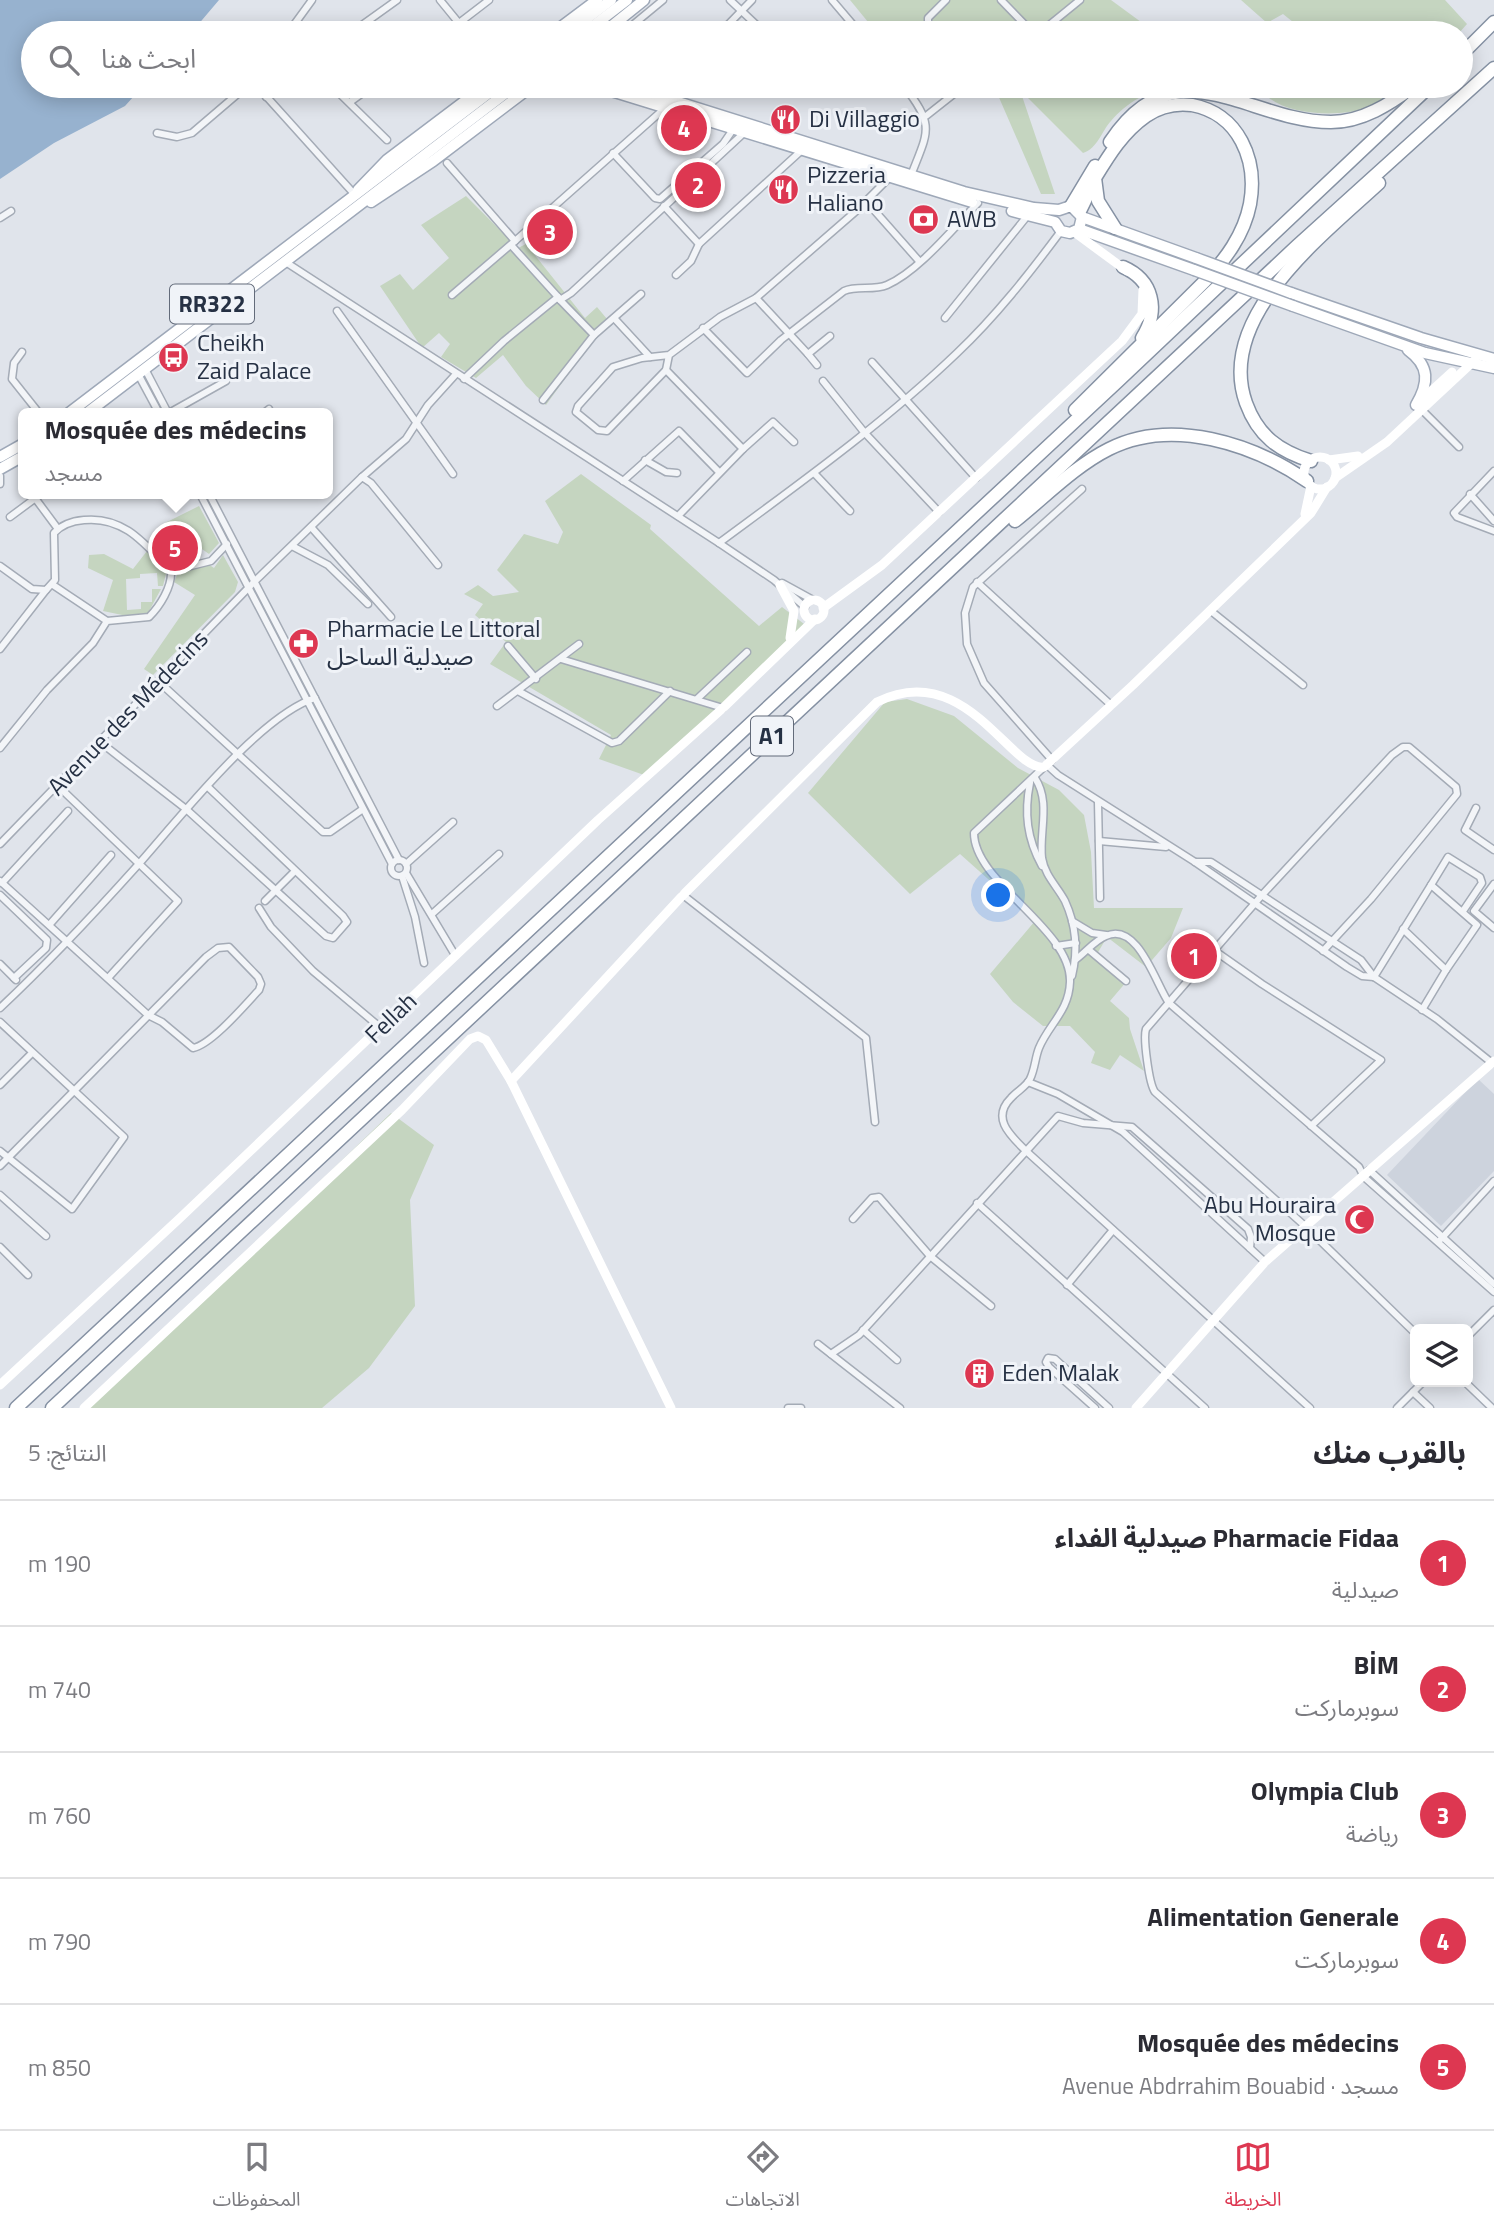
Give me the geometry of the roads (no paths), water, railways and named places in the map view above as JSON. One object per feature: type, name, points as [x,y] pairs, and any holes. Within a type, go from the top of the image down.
[{"type":"highway","points":[[1473,40],[1492,25]]},
{"type":"highway","points":[[1473,43],[1492,25]]},
{"type":"highway","name":"A1","points":[[1473,88],[1494,68]]},
{"type":"highway","points":[[1473,89],[1483,79]]},
{"type":"highway","points":[[1073,211],[1122,125],[1146,104],[1162,98]]},
{"type":"highway","points":[[1231,98],[1286,115],[1330,122],[1365,116],[1394,98]]},
{"type":"highway","name":"A1","points":[[16,1408],[1417,98]]},
{"type":"highway","name":"A1","points":[[52,1408],[1297,246],[1462,98]]},
{"type":"highway","points":[[1311,461],[1277,447],[1258,426],[1249,410],[1240,366],[1248,330],[1267,298],[1283,278],[1464,98]]},
{"type":"highway","points":[[1063,431],[1081,404],[1218,268],[1237,240],[1250,205],[1251,174],[1248,154],[1241,137],[1221,115],[1199,107],[1168,106],[1147,115],[1120,140],[1073,211]]},
{"type":"highway","points":[[1095,178],[1098,201],[1115,228]]},
{"type":"highway","points":[[1122,267],[1143,280],[1150,291],[1153,304],[1149,328],[1130,356]]},
{"type":"highway","points":[[933,587],[1097,456],[1138,438],[1180,435],[1242,447],[1277,461],[1309,483]]},
{"type":"main road","points":[[569,21],[597,0]]},
{"type":"main road","points":[[584,21],[611,0]]},
{"type":"main road","points":[[600,21],[627,0]]},
{"type":"main road","points":[[619,21],[644,0]]},
{"type":"main road","name":"RR322","points":[[356,196],[363,183],[387,160],[469,98]]},
{"type":"main road","name":"RR322","points":[[76,408],[483,98]]},
{"type":"main road","name":"RR322","points":[[94,408],[499,98]]},
{"type":"main road","name":"RR322","points":[[352,209],[382,196],[408,179],[516,98]]},
{"type":"main road","points":[[652,98],[666,101]]},
{"type":"main road","points":[[658,98],[909,179],[993,200],[1073,211],[1293,306],[1400,344],[1472,358],[1494,359]]},
{"type":"main road","points":[[742,127],[802,150],[892,174]]},
{"type":"main road","points":[[909,179],[978,203],[1028,215],[1058,227],[1077,230],[1291,293],[1494,368]]},
{"type":"main road","points":[[1058,227],[1073,211]]},
{"type":"main road","points":[[1073,211],[1077,230]]},
{"type":"main road","points":[[1400,344],[1418,357],[1425,371],[1426,385],[1419,407]]},
{"type":"main road","points":[[0,469],[18,459]]},
{"type":"street","points":[[297,21],[312,0]]},
{"type":"street","points":[[368,21],[397,0]]},
{"type":"street","points":[[439,0],[456,21]]},
{"type":"street","points":[[463,21],[489,0]]},
{"type":"street","points":[[638,21],[663,0]]},
{"type":"street","points":[[730,0],[752,21]]},
{"type":"street","points":[[731,21],[752,0]]},
{"type":"street","points":[[832,0],[850,21]]},
{"type":"street","points":[[928,21],[946,0]]},
{"type":"street","points":[[1001,0],[1020,21]]},
{"type":"street","points":[[1054,21],[1080,0]]},
{"type":"street","points":[[157,133],[177,137],[192,133],[233,98]]},
{"type":"street","points":[[267,98],[356,196]]},
{"type":"street","points":[[346,98],[387,141]]},
{"type":"street","points":[[350,102],[356,98]]},
{"type":"street","points":[[452,295],[613,153],[667,98]]},
{"type":"street","points":[[909,179],[925,135],[926,116],[913,98]]},
{"type":"street","points":[[926,116],[949,98]]},
{"type":"street","points":[[613,153],[655,198],[660,198],[742,127]]},
{"type":"street","points":[[464,379],[664,205],[742,127]]},
{"type":"street","points":[[676,275],[691,261],[699,244],[802,150]]},
{"type":"street","points":[[447,163],[559,299],[594,335]]},
{"type":"street","points":[[669,355],[666,370],[607,431],[598,430],[576,412],[578,405],[610,370],[642,358],[669,355],[703,328],[756,298],[866,201],[892,174]]},
{"type":"street","points":[[866,201],[919,261]]},
{"type":"street","points":[[703,328],[747,373],[848,289],[880,288],[890,284],[919,261],[978,203]]},
{"type":"street","points":[[664,205],[699,244]]},
{"type":"street","points":[[0,218],[11,211]]},
{"type":"street","points":[[945,318],[1028,215]]},
{"type":"street","points":[[719,543],[814,473],[957,353],[1010,297],[1058,227]]},
{"type":"street","points":[[1077,230],[1122,267]]},
{"type":"street","points":[[284,261],[777,582],[820,602],[824,608]]},
{"type":"street","name":"Fellah","points":[[0,1385],[381,1028],[597,820],[822,615],[824,608],[863,582],[1135,327],[1142,314],[1143,291],[1122,267]]},
{"type":"street","points":[[543,400],[594,335],[641,294]]},
{"type":"street","points":[[756,298],[817,365]]},
{"type":"street","points":[[337,311],[453,474]]},
{"type":"street","points":[[614,318],[650,356]]},
{"type":"street","points":[[808,354],[830,336]]},
{"type":"street","points":[[22,352],[14,363],[12,379],[35,408]]},
{"type":"street","points":[[1302,522],[1309,507],[1309,483],[1305,469],[1311,461],[1320,457],[1329,460],[1357,457],[1371,450],[1472,358]]},
{"type":"street","points":[[873,362],[907,397],[976,478]]},
{"type":"street","points":[[666,370],[743,449]]},
{"type":"street","points":[[142,371],[157,408]]},
{"type":"street","points":[[142,371],[166,408]]},
{"type":"street","name":"Avenue des Médecins","points":[[0,844],[255,581],[362,477],[392,454],[456,374]]},
{"type":"street","points":[[178,408],[226,381]]},
{"type":"street","points":[[823,381],[864,432],[939,512]]},
{"type":"street","points":[[1419,407],[1459,447]]},
{"type":"street","points":[[1070,982],[1067,965],[1056,946],[984,862],[974,842],[974,833],[1032,781],[1302,522],[1335,478],[1380,447],[1419,407]]},
{"type":"street","points":[[678,516],[719,472],[773,422],[794,442]]},
{"type":"street","points":[[623,481],[679,431],[719,472]]},
{"type":"street","points":[[645,460],[662,470],[677,473]]},
{"type":"street","points":[[1329,460],[1335,468],[1335,478]]},
{"type":"street","points":[[1494,471],[1457,507],[1455,516],[1494,531]]},
{"type":"street","points":[[814,473],[850,511]]},
{"type":"street","points":[[0,476],[0,484]]},
{"type":"street","points":[[362,477],[372,483],[438,565]]},
{"type":"street","points":[[1309,483],[1327,487]]},
{"type":"street","points":[[1082,489],[977,582],[970,593],[964,621],[973,662],[988,690],[1048,764],[1098,802],[1195,862],[1362,976],[1374,977]]},
{"type":"street","points":[[1470,494],[1494,521]]},
{"type":"street","points":[[10,517],[34,499]]},
{"type":"street","points":[[40,499],[58,529]]},
{"type":"street","points":[[202,499],[311,699],[338,740],[399,863],[415,917],[424,963]]},
{"type":"street","points":[[212,499],[255,581],[362,810],[399,863]]},
{"type":"street","points":[[53,585],[54,538],[58,529],[79,521],[113,521],[137,538],[171,571]]},
{"type":"street","points":[[311,527],[391,617]]},
{"type":"street","points":[[171,571],[211,561],[232,538]]},
{"type":"street","points":[[292,546],[328,565],[368,604]]},
{"type":"street","points":[[0,566],[32,589],[46,590]]},
{"type":"street","points":[[53,585],[107,621],[149,617],[166,591],[171,571]]},
{"type":"street","points":[[777,582],[815,619]]},
{"type":"street","points":[[777,582],[794,611],[790,638]]},
{"type":"street","points":[[977,582],[1111,705]]},
{"type":"street","points":[[0,649],[46,590],[53,585]]},
{"type":"street","name":"Fellah","points":[[782,651],[813,600]]},
{"type":"street","points":[[1211,611],[1303,685]]},
{"type":"street","points":[[0,748],[47,690],[93,643],[107,621]]},
{"type":"street","points":[[496,706],[536,679],[579,644]]},
{"type":"street","points":[[508,646],[536,679]]},
{"type":"street","points":[[697,699],[747,652]]},
{"type":"street","points":[[561,659],[723,708]]},
{"type":"street","points":[[158,681],[323,832],[330,832],[369,805]]},
{"type":"street","points":[[519,691],[612,743],[619,741],[670,691]]},
{"type":"street","points":[[510,1081],[683,895],[866,710],[883,699],[912,693],[956,703],[985,720],[1027,764],[1048,764]]},
{"type":"street","points":[[0,1008],[69,941],[237,755],[288,711],[311,699]]},
{"type":"street","points":[[330,744],[338,740]]},
{"type":"street","points":[[100,742],[186,809],[328,937],[333,938],[343,930],[347,924],[345,918],[208,787]]},
{"type":"street","points":[[1323,951],[1458,794],[1456,787],[1409,747],[1403,747],[1392,755],[1262,895],[1144,1032],[1153,1089],[1305,1226],[1410,1328]]},
{"type":"street","points":[[1032,781],[1026,817],[1037,857],[1065,901],[1072,921],[1076,943],[1075,960],[1064,1010],[1039,1049],[1028,1082],[1010,1099],[1001,1120],[1011,1137],[1310,1408]]},
{"type":"street","points":[[1032,781],[1044,799],[1042,855],[1045,871]]},
{"type":"street","points":[[57,785],[176,897],[177,904],[108,978]]},
{"type":"street","points":[[1098,802],[1100,898]]},
{"type":"street","points":[[1476,808],[1465,830],[1494,850]]},
{"type":"street","points":[[0,1166],[148,1015],[218,948],[229,947],[234,951],[261,981],[261,987],[196,1048],[148,1015],[1,882],[68,811]]},
{"type":"street","points":[[404,874],[392,873],[399,863],[453,822]]},
{"type":"street","points":[[1098,841],[1170,847]]},
{"type":"street","points":[[432,914],[499,854]]},
{"type":"street","points":[[50,924],[111,855]]},
{"type":"street","points":[[1374,977],[1448,857],[1480,877],[1482,881],[1463,911]]},
{"type":"street","points":[[1136,1408],[1265,1262],[1493,1063],[1374,977],[1369,967],[1334,940],[1211,862],[1195,862]]},
{"type":"street","points":[[265,901],[295,871]]},
{"type":"street","points":[[404,874],[432,914],[455,955]]},
{"type":"street","points":[[1494,884],[1474,911],[1494,928]]},
{"type":"street","points":[[1422,1010],[1446,970],[1477,929],[1476,923],[1431,885]]},
{"type":"street","points":[[0,895],[47,940],[46,948],[14,978]]},
{"type":"street","points":[[683,895],[866,1038],[874,1122]]},
{"type":"street","points":[[259,908],[271,927],[313,971],[381,1028]]},
{"type":"street","points":[[1072,921],[1092,933],[1120,935],[1131,940],[1152,968],[1169,1003],[1368,1174],[1494,1292]]},
{"type":"street","points":[[1403,929],[1446,970]]},
{"type":"street","points":[[1075,960],[1106,935]]},
{"type":"street","points":[[1056,946],[1076,943]]},
{"type":"street","points":[[1088,950],[1126,981]]},
{"type":"street","points":[[1215,951],[1381,1060],[1311,1126]]},
{"type":"street","points":[[0,964],[23,987]]},
{"type":"street","points":[[0,1022],[124,1137],[75,1207],[67,1206],[0,1151]]},
{"type":"street","points":[[84,1408],[392,1120],[470,1039],[478,1036],[486,1040],[510,1081],[671,1408]]},
{"type":"street","points":[[0,1085],[32,1053]]},
{"type":"street","points":[[1028,1082],[1059,1094],[1112,1124],[1265,1262]]},
{"type":"street","points":[[831,1353],[863,1331],[1059,1116],[1083,1124],[1112,1124],[1136,1130],[1248,1229],[1251,1237],[1250,1248]]},
{"type":"street","points":[[1440,1240],[1494,1181]]},
{"type":"street","points":[[0,1195],[46,1236]]},
{"type":"street","points":[[853,1219],[872,1198],[879,1197],[930,1256],[992,1306]]},
{"type":"street","points":[[977,1203],[1205,1408]]},
{"type":"street","points":[[1068,1285],[1113,1230]]},
{"type":"street","points":[[1440,1240],[1494,1284]]},
{"type":"street","points":[[0,1247],[28,1275]]},
{"type":"street","points":[[1473,1331],[1494,1310]]},
{"type":"street","points":[[863,1331],[898,1360]]},
{"type":"street","points":[[818,1344],[845,1368],[900,1408]]},
{"type":"street","points":[[1095,1408],[1049,1367],[1048,1358],[1055,1359],[1109,1408]]},
{"type":"street","points":[[1397,1408],[1418,1387]]},
{"type":"street","points":[[1470,1387],[1492,1408]]},
{"type":"street","points":[[1413,1392],[1430,1408]]},
{"type":"street","points":[[788,1408],[801,1408]]},
{"type":"water","points":[[0,0],[219,0],[201,21],[21,21],[21,98],[132,98],[125,106],[54,143],[0,179]]},
{"type":"place","name":"Di Villaggio","points":[[786,119]]},
{"type":"place","name":"Alimentation Generale","points":[[684,128]]},
{"type":"place","name":"BİM","points":[[698,185]]},
{"type":"place","name":"Pizzeria Haliano","points":[[784,189]]},
{"type":"place","name":"AWB","points":[[924,219]]},
{"type":"place","name":"Olympia Club","points":[[550,232]]},
{"type":"place","name":"Cheikh Zaid Palace","points":[[174,357]]},
{"type":"place","name":"Mosquée des médecins","points":[[175,548]]},
{"type":"place","name":"Pharmacie Le Littoral صيدلية الساحل","points":[[304,643]]},
{"type":"place","name":"Pharmacie Fidaa صيدلية الفداء","points":[[1194,956]]},
{"type":"place","name":"Abu Houraira Mosque","points":[[1359,1219]]},
{"type":"place","name":"Eden Malak","points":[[979,1373]]}]
